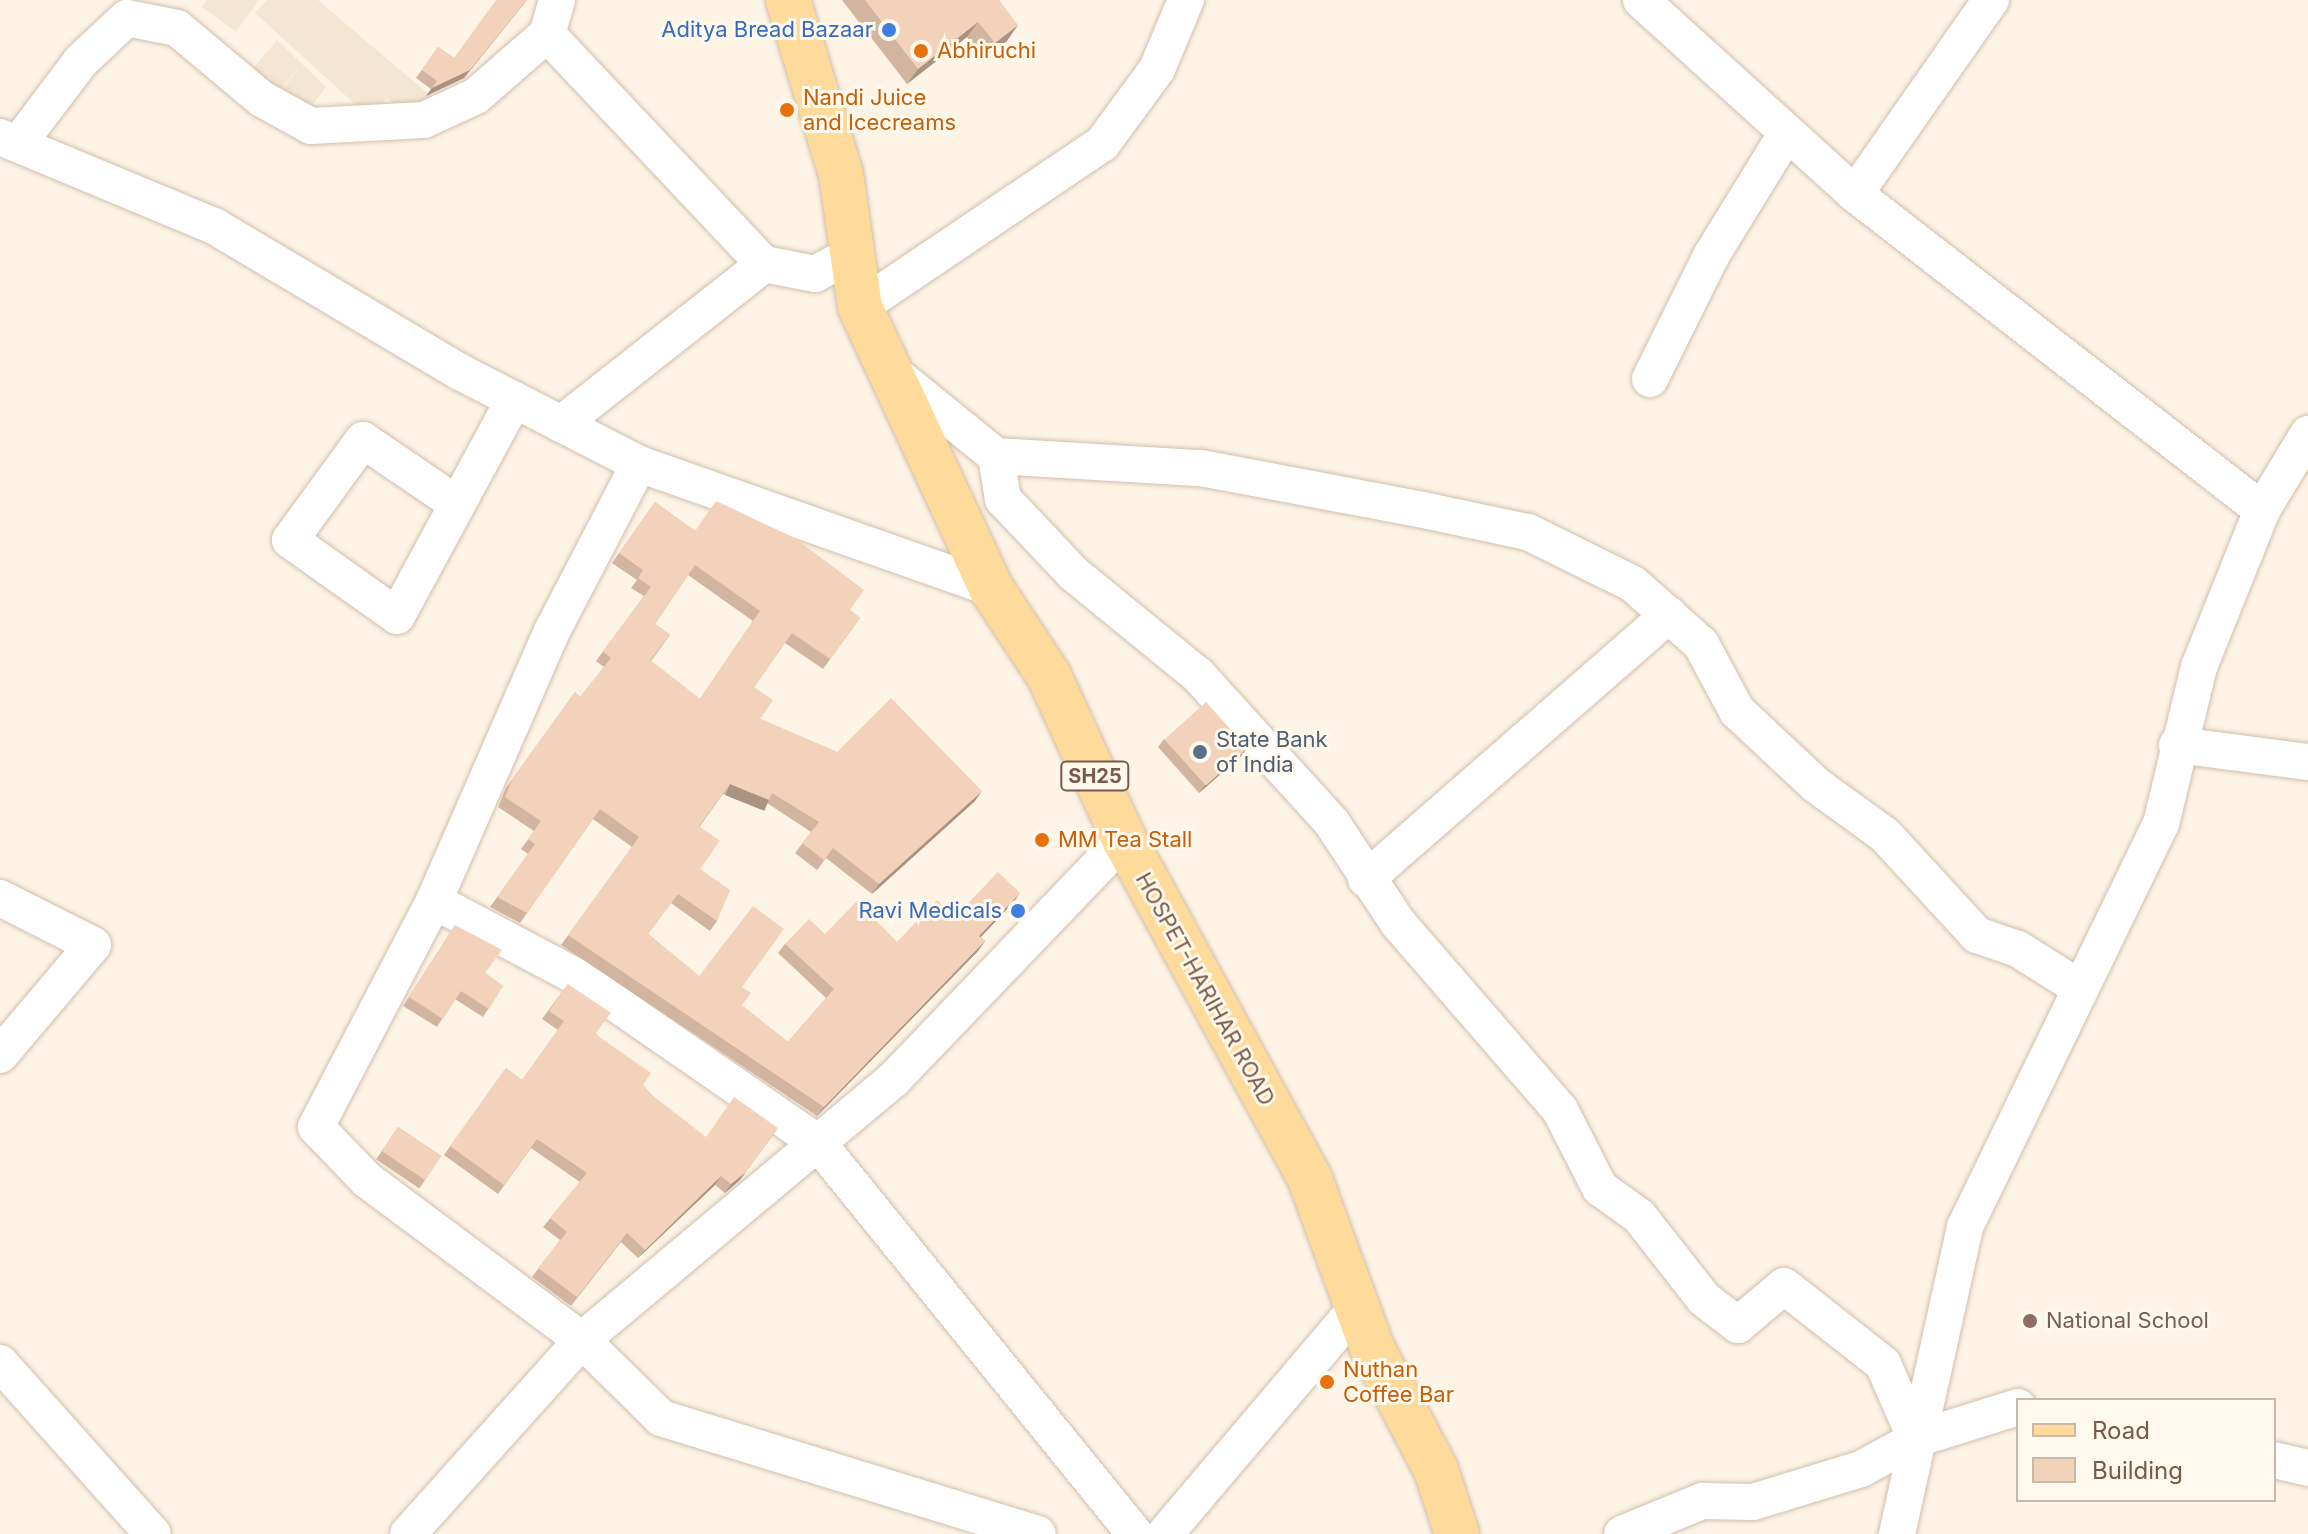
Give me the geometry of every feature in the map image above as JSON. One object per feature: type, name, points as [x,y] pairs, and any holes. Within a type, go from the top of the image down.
[{"type":"main road","name":"HOSPET-HARIHAR ROAD","points":[[788,0],[841,174],[860,307],[991,588],[1049,676],[1124,839],[1310,1179],[1357,1308],[1436,1470],[1457,1534]]},
{"type":"street","points":[[860,307],[1102,144],[1157,69],[1186,0]]},
{"type":"street","points":[[1641,0],[1855,194],[2262,510]]},
{"type":"street","points":[[1855,194],[1991,0]]},
{"type":"street","points":[[854,253],[815,274],[764,264],[552,17],[476,96],[424,120],[311,126],[262,99],[177,28],[127,18],[81,61],[10,140],[214,226],[514,400],[639,464],[991,588]]},
{"type":"street","points":[[1650,379],[1711,256],[1786,134]]},
{"type":"street","points":[[561,424],[764,264]]},
{"type":"street","points":[[889,369],[996,456],[1201,468],[1528,532],[1633,584],[1701,644],[1737,711],[1816,785],[1885,835],[1977,935],[2018,949],[2080,988]]},
{"type":"street","points":[[454,502],[363,440],[290,540],[397,616],[454,502],[514,400]]},
{"type":"street","points":[[1897,1534],[1965,1227],[2161,824],[2177,745],[2199,667],[2262,510],[2308,434]]},
{"type":"street","points":[[996,456],[1003,499],[1074,574],[1198,675],[1332,823],[1366,879],[1560,1110],[1600,1188],[1639,1216],[1704,1299],[1738,1325],[1784,1286],[1883,1364],[1916,1439]]},
{"type":"street","points":[[639,464],[552,631],[434,901],[316,1127],[367,1180],[582,1340],[661,1418],[1038,1534]]},
{"type":"street","points":[[1366,879],[1669,615]]},
{"type":"street","points":[[2177,745],[2308,762]]},
{"type":"street","points":[[408,1534],[582,1340],[893,1080],[1124,839]]},
{"type":"street","points":[[0,898],[93,945],[0,1055]]},
{"type":"street","points":[[434,901],[579,978],[818,1143],[1135,1534]]},
{"type":"street","points":[[1165,1534],[1357,1308]]},
{"type":"street","points":[[0,1363],[153,1534]]},
{"type":"street","points":[[1622,1534],[1702,1501],[1753,1502],[1861,1469],[1916,1439],[2016,1408]]},
{"type":"street","points":[[2276,1460],[2308,1468]]},
{"type":"shaded area","points":[[207,0],[259,0],[236,32],[202,7]]},
{"type":"shaded area","points":[[267,0],[318,0],[432,97],[414,118],[387,98],[368,116],[255,13]]},
{"type":"shaded area","points":[[277,40],[326,87],[303,118],[275,100],[300,66],[272,100],[245,78]]},
{"type":"building","points":[[496,0],[527,0],[470,70],[432,88],[437,81],[422,70],[438,47],[454,58]]},
{"type":"building","points":[[865,0],[999,0],[1018,25],[995,43],[978,22],[918,69]]},
{"type":"building","points":[[716,501],[795,538],[864,590],[850,610],[860,618],[830,659],[792,633],[754,687],[773,700],[760,719],[837,752],[891,698],[982,791],[879,884],[833,848],[824,860],[802,843],[819,822],[772,793],[769,800],[730,784],[699,826],[720,841],[700,869],[730,890],[717,921],[678,894],[648,934],[699,976],[753,906],[784,929],[742,987],[751,993],[742,1005],[788,1042],[834,989],[785,944],[809,919],[825,934],[857,901],[897,942],[937,900],[955,917],[998,872],[1020,893],[979,936],[985,941],[824,1107],[568,935],[639,837],[600,809],[527,913],[497,897],[535,844],[528,839],[541,821],[505,797],[513,778],[575,692],[580,697],[611,658],[603,651],[651,587],[638,578],[643,570],[619,553],[655,502],[695,531]],"holes":[[[695,565],[760,611],[700,699],[650,660],[670,635],[655,624]]]},
{"type":"building","name":"State Bank of India","points":[[1206,702],[1247,748],[1206,786],[1164,739]]},
{"type":"building","points":[[455,925],[502,950],[485,973],[503,986],[489,1009],[461,991],[443,1019],[409,997]]},
{"type":"building","points":[[568,984],[611,1013],[595,1034],[651,1073],[643,1085],[706,1137],[734,1097],[778,1128],[746,1172],[731,1184],[721,1176],[645,1250],[627,1233],[577,1297],[538,1268],[567,1232],[550,1218],[587,1173],[537,1139],[504,1185],[450,1146],[506,1068],[522,1080],[564,1021],[549,1011]]},
{"type":"building","points":[[398,1127],[441,1156],[425,1180],[382,1151]]},
{"type":"place","name":"Aditya Bread Bazaar","points":[[889,30]]},
{"type":"place","name":"Abhiruchi","points":[[921,51]]},
{"type":"place","name":"Nandi Juice and Icecreams","points":[[787,110]]},
{"type":"place","name":"State Bank of India","points":[[1200,752]]},
{"type":"place","name":"MM Tea Stall","points":[[1042,840]]},
{"type":"place","name":"Ravi Medicals","points":[[1018,911]]},
{"type":"place","name":"National School","points":[[2030,1321]]},
{"type":"place","name":"Nuthan Coffee Bar","points":[[1327,1382]]}]
